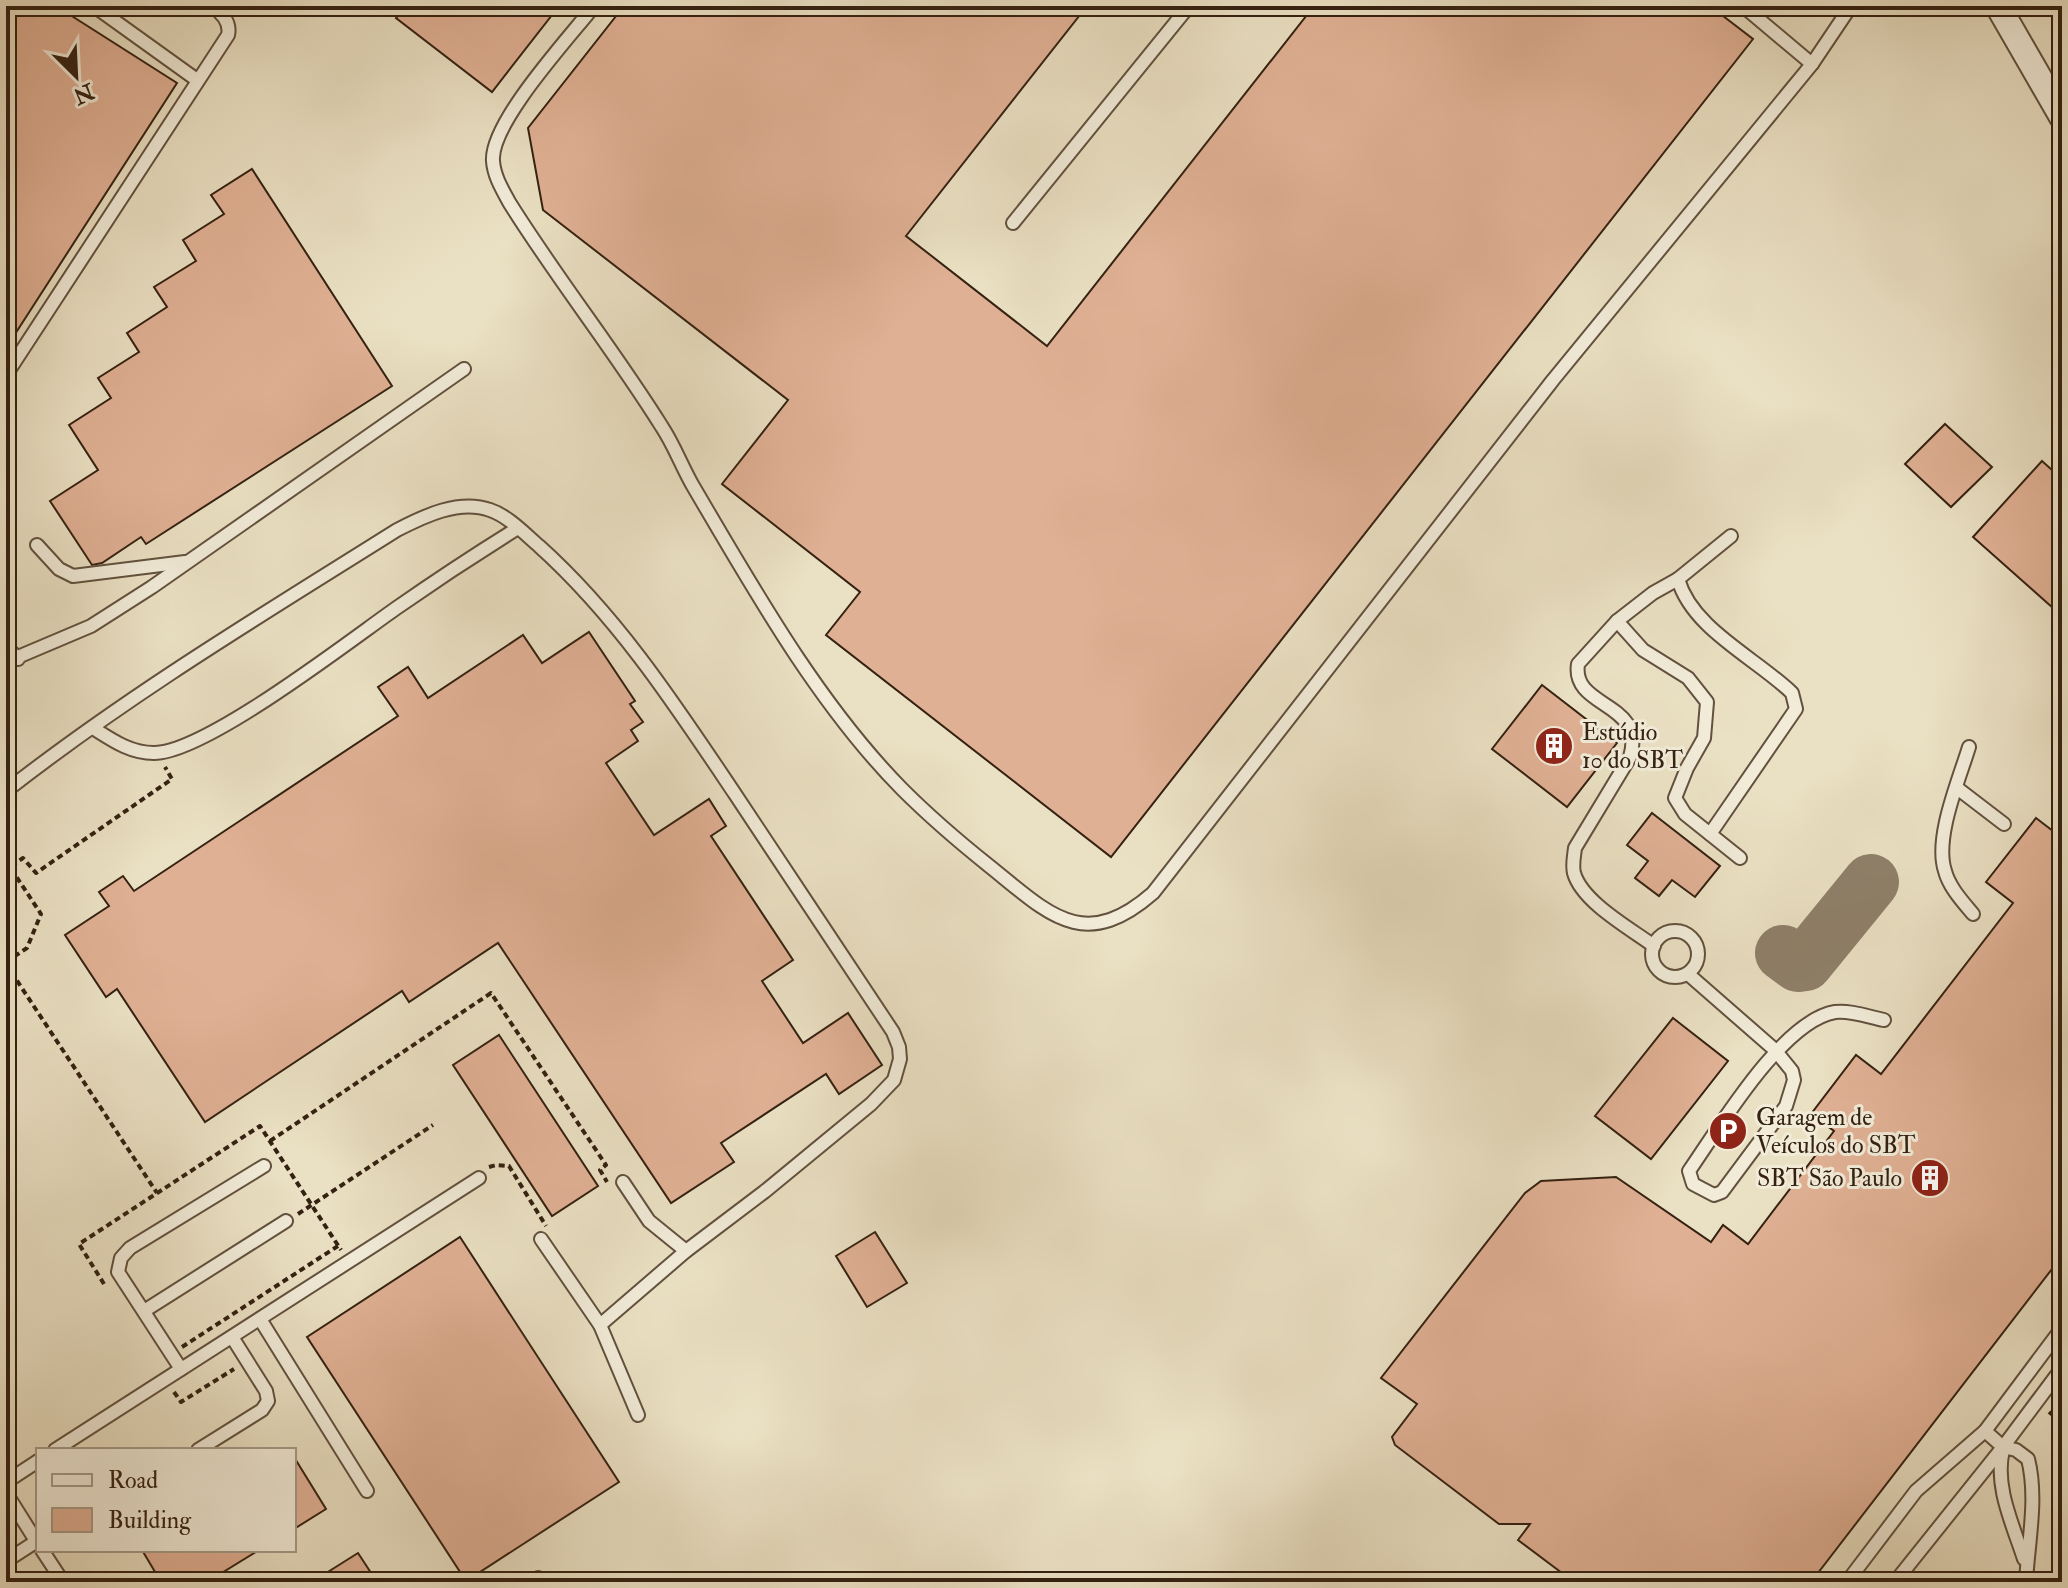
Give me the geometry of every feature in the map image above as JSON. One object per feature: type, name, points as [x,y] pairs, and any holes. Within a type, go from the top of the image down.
[{"type":"street","points":[[1998,6],[2062,117]]},
{"type":"lane","points":[[94,6],[197,80]]},
{"type":"lane","points":[[6,375],[229,30],[221,13],[212,6]]},
{"type":"lane","points":[[594,6],[508,115],[495,141],[493,160],[497,179],[509,202],[664,429],[690,481],[788,643],[859,741],[901,788],[941,825],[1027,896],[1068,921],[1089,925],[1111,922],[1134,910],[1153,893],[1553,380],[1812,64],[1851,6]]},
{"type":"lane","points":[[1013,223],[1189,6]]},
{"type":"lane","points":[[1743,6],[1812,64]]},
{"type":"lane","points":[[6,646],[12,661],[91,626],[464,369]]},
{"type":"lane","points":[[6,791],[193,658],[397,530],[423,517],[458,507],[490,510],[518,528],[574,578],[628,641],[695,734],[885,1020],[899,1047],[900,1059],[894,1080],[871,1104],[686,1251],[600,1325]]},
{"type":"lane","points":[[93,728],[136,751],[157,753],[186,745],[231,722],[446,573],[518,528]]},
{"type":"lane","points":[[1654,946],[1594,902],[1575,876],[1575,848],[1630,757],[1634,744],[1628,723],[1585,689],[1577,670],[1578,664],[1636,604],[1678,579],[1731,536]]},
{"type":"lane","points":[[37,545],[59,569],[73,576],[188,562]]},
{"type":"lane","points":[[1678,579],[1683,595],[1696,615],[1792,693],[1796,709],[1710,834]]},
{"type":"lane","points":[[1617,621],[1643,650],[1688,678],[1707,702],[1704,738],[1675,798],[1685,814],[1740,858]]},
{"type":"lane","points":[[1969,747],[1942,846],[1945,871],[1958,896],[1973,914]]},
{"type":"lane","points":[[1957,788],[2004,824]]},
{"type":"lane","points":[[1679,930],[1691,937],[1698,950],[1698,959],[1694,970],[1688,974],[1674,976],[1661,973],[1653,964],[1654,946],[1659,936],[1679,930]]},
{"type":"lane","points":[[1688,974],[1775,1050],[1792,1071],[1792,1094],[1722,1192],[1714,1195],[1693,1184],[1689,1171],[1775,1050],[1815,1020],[1833,1012],[1884,1020]]},
{"type":"lane","points":[[181,1369],[118,1272],[121,1258],[130,1248],[264,1166]]},
{"type":"lane","points":[[58,1448],[479,1178]]},
{"type":"lane","points":[[619,1188],[649,1221],[686,1251]]},
{"type":"lane","points":[[144,1311],[286,1221]]},
{"type":"lane","points":[[541,1239],[600,1325],[638,1415]]},
{"type":"lane","points":[[260,1319],[367,1491]]},
{"type":"lane","points":[[1847,1582],[1916,1491],[1985,1431],[2062,1328]]},
{"type":"lane","points":[[201,1448],[262,1410],[268,1401],[266,1391],[232,1337]]},
{"type":"lane","points":[[1895,1582],[2062,1368]]},
{"type":"lane","points":[[1985,1431],[2003,1447],[2016,1450],[2028,1459],[2031,1471],[2026,1582]]},
{"type":"lane","points":[[2003,1447],[2000,1463],[2004,1499],[2027,1566]]},
{"type":"lane","points":[[36,1463],[6,1491],[36,1540]]},
{"type":"lane","points":[[6,1561],[36,1546]]},
{"type":"lane","points":[[44,1552],[63,1582]]},
{"type":"path","points":[[157,753],[172,779],[36,873],[23,858],[10,867],[41,914],[27,948],[6,963],[157,1193]]},
{"type":"path","points":[[269,1141],[491,993],[606,1165],[600,1170],[619,1188]]},
{"type":"path","points":[[286,1221],[433,1125]]},
{"type":"path","points":[[104,1284],[79,1244],[260,1126],[349,1262]]},
{"type":"path","points":[[166,1379],[181,1402],[247,1360]]},
{"type":"path","points":[[2047,1410],[2058,1419],[2062,1415]]},
{"type":"building","points":[[6,6],[56,6],[177,83],[6,348]]},
{"type":"building","points":[[406,6],[559,6],[492,92],[396,18]]},
{"type":"building","points":[[624,6],[1087,6],[906,236],[1047,346],[1314,6],[1710,6],[1753,39],[1111,857],[826,635],[860,592],[722,484],[788,400],[543,210],[528,128]]},
{"type":"building","points":[[252,169],[392,386],[146,544],[141,537],[102,563],[92,565],[50,501],[98,470],[69,425],[111,398],[98,378],[139,352],[127,333],[167,307],[154,287],[196,261],[183,240],[224,214],[211,195]]},
{"type":"building","points":[[1945,424],[1992,467],[1951,507],[1905,464]]},
{"type":"building","points":[[2042,461],[2062,479],[2062,616],[1973,537]]},
{"type":"building","points":[[589,632],[635,701],[630,704],[643,722],[631,730],[638,741],[606,763],[654,835],[709,799],[726,826],[711,836],[793,960],[762,981],[803,1043],[848,1013],[882,1065],[839,1094],[826,1074],[721,1143],[734,1162],[671,1203],[498,943],[409,1002],[402,991],[205,1122],[117,989],[106,997],[65,935],[109,906],[99,892],[123,876],[134,891],[398,716],[378,687],[408,667],[428,698],[523,635],[542,663]]},
{"type":"building","name":"Estúdio 10 do SBT","points":[[1542,685],[1617,743],[1567,807],[1492,749]]},
{"type":"building","points":[[1652,813],[1720,866],[1695,897],[1672,880],[1659,896],[1635,878],[1648,861],[1627,845]]},
{"type":"building","name":"SBT São Paulo","points":[[2036,818],[2062,838],[2062,1256],[1811,1582],[1574,1582],[1518,1540],[1530,1524],[1499,1524],[1395,1445],[1392,1437],[1417,1404],[1381,1378],[1525,1193],[1541,1181],[1616,1177],[1711,1242],[1723,1225],[1748,1244],[1834,1131],[1811,1114],[1856,1055],[1881,1074],[2013,903],[1986,882]]},
{"type":"building","points":[[1673,1018],[1728,1061],[1651,1159],[1595,1116]]},
{"type":"building","points":[[499,1035],[598,1186],[552,1216],[453,1065]]},
{"type":"building","points":[[875,1232],[907,1283],[867,1307],[836,1256]]},
{"type":"building","points":[[460,1237],[619,1482],[466,1581],[307,1337]]},
{"type":"building","points":[[296,1460],[326,1509],[296,1528]]},
{"type":"building","points":[[143,1552],[256,1552],[207,1582],[161,1582]]},
{"type":"building","points":[[358,1553],[377,1582],[312,1582]]},
{"type":"taxiway","points":[[1783,953],[1798,964],[1805,963],[1871,882]]},
{"type":"place","name":"Estúdio 10 do SBT","points":[[1554,746]]},
{"type":"place","name":"Garagem de Veículos do SBT","points":[[1728,1131]]},
{"type":"place","name":"SBT São Paulo","points":[[1930,1178]]}]
